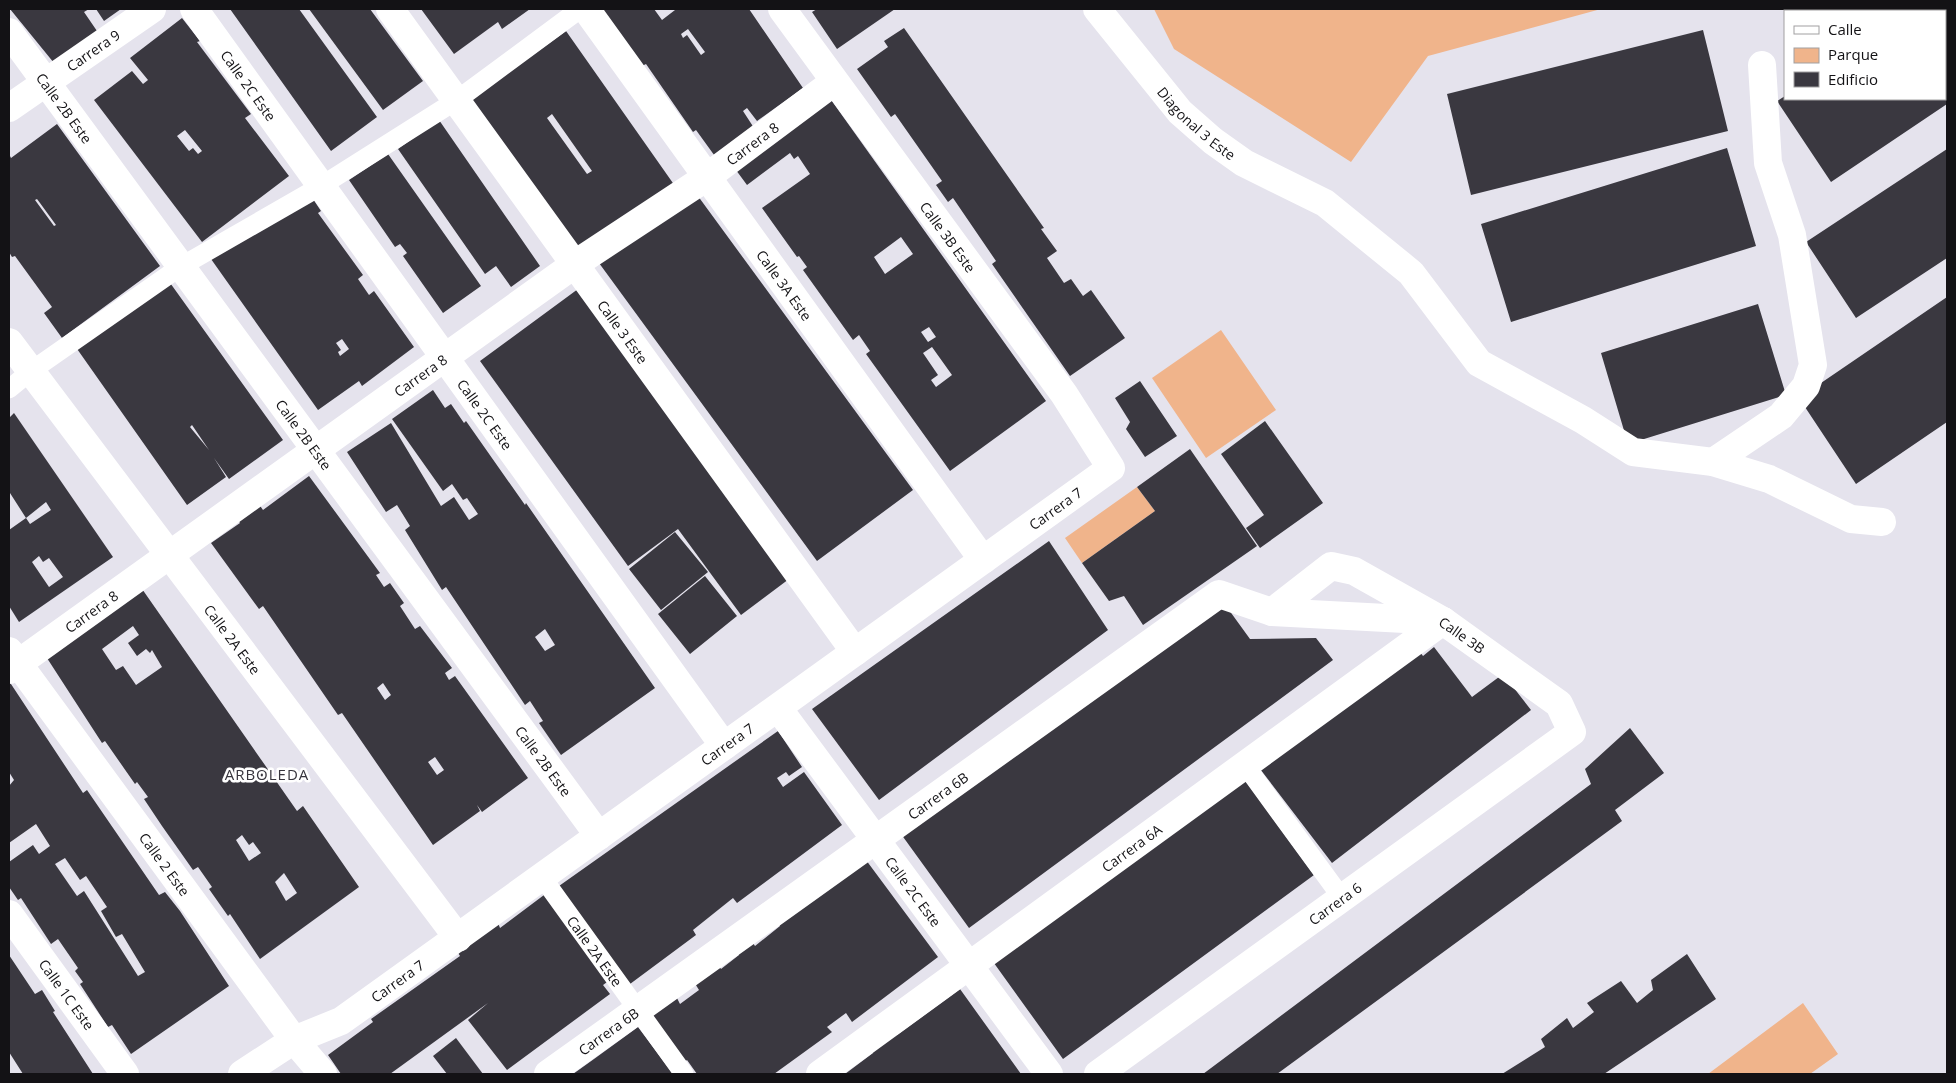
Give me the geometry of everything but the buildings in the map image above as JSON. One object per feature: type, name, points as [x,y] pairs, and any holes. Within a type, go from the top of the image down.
[{"type":"street","name":"Carrera 9","points":[[9,108],[152,9]]},
{"type":"street","name":"Calle 2C Este","points":[[194,9],[724,746]]},
{"type":"street","name":"Calle 3 Este","points":[[390,9],[855,652]]},
{"type":"street","name":"Calle 3A Este","points":[[586,9],[983,560]]},
{"type":"street","name":"Calle 3B Este","points":[[782,9],[1064,394],[1111,468]]},
{"type":"street","name":"Diagonal 3 Este","points":[[1097,9],[1180,112],[1213,141],[1244,163],[1325,203],[1411,273],[1480,363],[1583,420],[1633,452],[1713,462],[1769,478],[1851,519],[1882,522]]},
{"type":"street","name":"Calle 2B Este","points":[[9,32],[44,83],[599,836]]},
{"type":"street","points":[[1713,462],[1782,416],[1806,386],[1813,365],[1792,235],[1768,163],[1762,65]]},
{"type":"street","name":"Carrera 8","points":[[12,661],[169,555],[575,264],[707,176],[834,82]]},
{"type":"street","name":"Calle 2A Este","points":[[9,342],[458,938]]},
{"type":"street","name":"Carrera 7","points":[[242,1074],[294,1040],[341,1021],[1111,468]]},
{"type":"street","name":"Calle 3B","points":[[1272,612],[1331,566],[1354,571],[1443,621],[1559,704],[1572,732]]},
{"type":"street","name":"Carrera 6B","points":[[548,1074],[1219,594],[1272,612]]},
{"type":"street","points":[[1272,612],[1443,621]]},
{"type":"street","name":"Carrera 6A","points":[[820,1074],[1443,621]]},
{"type":"street","name":"Calle 2 Este","points":[[12,661],[294,1040],[313,1071]]},
{"type":"street","name":"Calle 2C Este","points":[[778,708],[1049,1074]]},
{"type":"street","name":"Carrera 6","points":[[1098,1074],[1572,732]]},
{"type":"street","name":"Calle 1C Este","points":[[9,914],[125,1074]]},
{"type":"street","name":"Carrera 7","points":[[313,1071],[341,1021]]},
{"type":"lane","points":[[9,389],[30,371],[180,267],[321,186],[456,100],[580,9]]},
{"type":"lane","points":[[1245,766],[1342,898]]},
{"type":"lane","name":"Calle 2A Este","points":[[542,877],[639,1009],[684,1074]]},
{"type":"green space","points":[[1154,9],[1601,9],[1428,56],[1351,162],[1174,49]]},
{"type":"green space","points":[[1221,330],[1276,410],[1206,458],[1152,378]]},
{"type":"green space","points":[[1137,487],[1155,511],[1082,563],[1065,538]]},
{"type":"green space","points":[[1803,1003],[1838,1054],[1810,1074],[1708,1074]]},
{"type":"district","name":"ARBOLEDA","points":[[267,774]]}]
